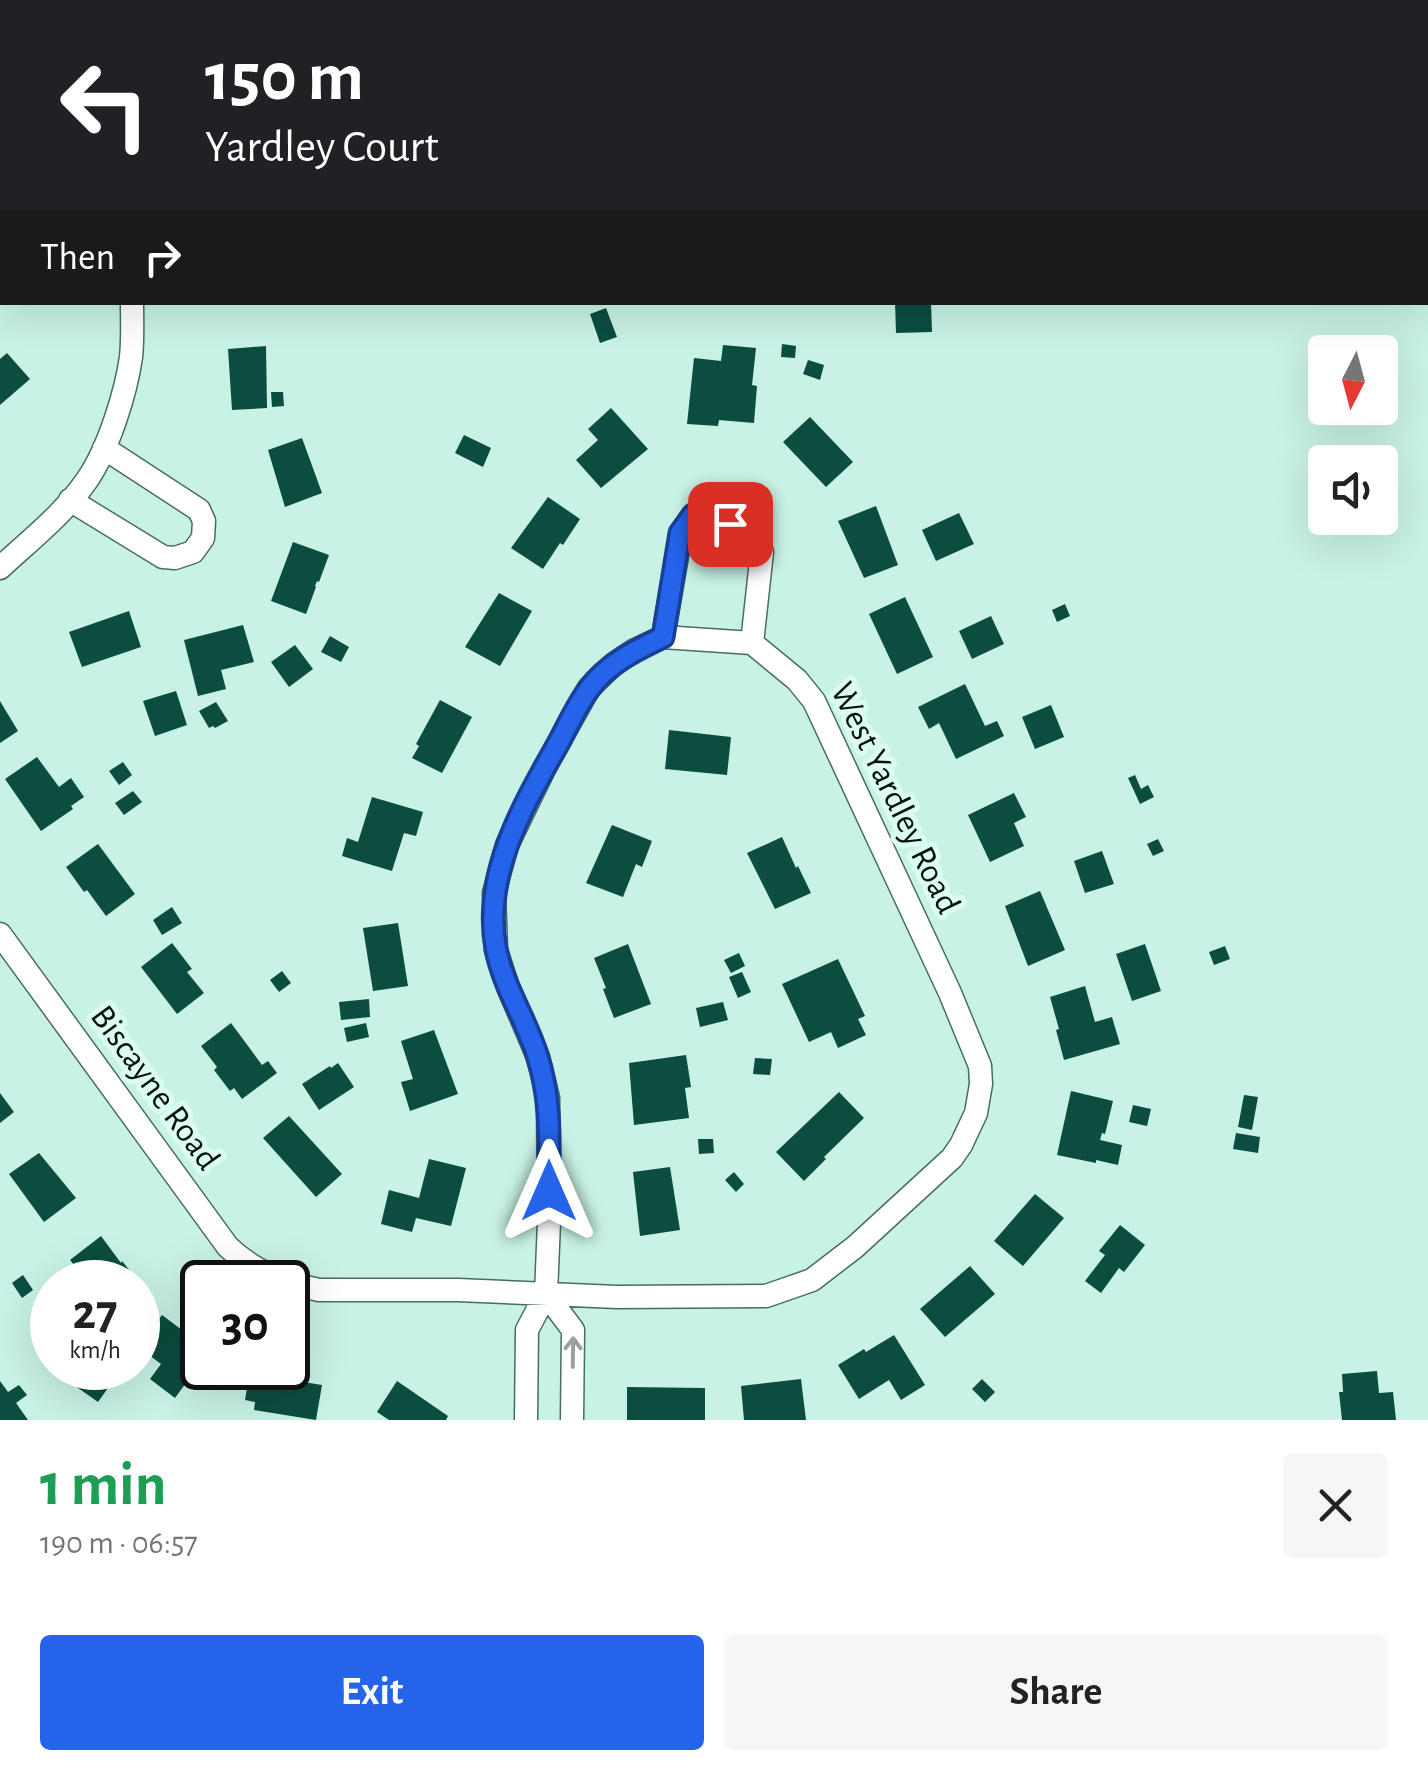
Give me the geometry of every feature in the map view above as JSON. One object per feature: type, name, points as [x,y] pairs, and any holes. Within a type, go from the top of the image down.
[{"type":"street","points":[[0,568],[88,480],[114,422],[130,358],[132,305]]},
{"type":"street","points":[[70,500],[163,557],[183,557],[193,552],[203,538],[204,521],[193,504],[104,448]]},
{"type":"street","points":[[526,1420],[527,1330],[546,1294],[548,1098],[538,1058],[496,950],[494,893],[507,845],[589,688],[614,664],[663,637],[752,643],[762,552],[748,533],[711,516],[693,515],[680,533],[663,637]]},
{"type":"street","name":"West Yardley Road","points":[[546,1294],[730,1298],[766,1296],[812,1280],[855,1247],[952,1158],[976,1113],[980,1066],[814,701],[797,680],[752,643]]},
{"type":"street","name":"Biscayne Road","points":[[0,934],[209,1222],[242,1260]]},
{"type":"street","points":[[310,1288],[546,1294],[574,1330],[572,1420]]},
{"type":"building","points":[[895,305],[931,305],[932,332],[896,333]]},
{"type":"building","points":[[606,308],[617,337],[600,343],[590,314]]},
{"type":"building","points":[[782,344],[796,346],[795,358],[781,357]]},
{"type":"building","points":[[723,345],[756,348],[752,385],[757,386],[754,423],[719,420],[718,426],[687,424],[694,358],[721,361]]},
{"type":"building","points":[[266,346],[267,408],[232,410],[228,349]]},
{"type":"building","points":[[7,353],[30,379],[0,405],[0,359]]},
{"type":"building","points":[[808,360],[824,365],[820,380],[803,374]]},
{"type":"building","points":[[271,392],[283,392],[284,406],[272,407]]},
{"type":"building","points":[[611,408],[648,449],[601,488],[576,460],[598,440],[588,429]]},
{"type":"building","points":[[810,417],[853,462],[826,487],[783,442]]},
{"type":"building","points":[[464,435],[491,448],[483,467],[455,453]]},
{"type":"building","points":[[302,438],[322,493],[285,507],[268,450]]},
{"type":"building","points":[[548,497],[580,519],[543,569],[511,548]]},
{"type":"building","points":[[876,506],[898,565],[864,578],[838,521]]},
{"type":"building","points":[[959,513],[974,544],[936,561],[922,530]]},
{"type":"building","points":[[293,542],[329,555],[306,614],[271,601]]},
{"type":"building","points":[[499,593],[532,611],[500,666],[465,647]]},
{"type":"building","points":[[905,597],[933,657],[897,674],[869,614]]},
{"type":"building","points":[[1065,604],[1070,616],[1057,622],[1052,610]]},
{"type":"building","points":[[129,611],[141,647],[82,667],[69,632]]},
{"type":"building","points":[[991,616],[1004,644],[972,659],[959,631]]},
{"type":"building","points":[[243,625],[254,662],[221,670],[226,689],[198,696],[184,640]]},
{"type":"building","points":[[330,636],[349,647],[341,662],[321,652]]},
{"type":"building","points":[[295,645],[313,669],[289,687],[271,662]]},
{"type":"building","points":[[965,684],[985,726],[997,721],[1004,736],[956,759],[939,723],[929,729],[918,707]]},
{"type":"building","points":[[176,691],[187,725],[155,736],[143,701]]},
{"type":"building","points":[[440,700],[472,717],[442,773],[412,758]]},
{"type":"building","points":[[0,701],[18,731],[0,743]]},
{"type":"building","points":[[216,702],[228,721],[209,728],[199,711]]},
{"type":"building","points":[[1051,705],[1064,737],[1035,749],[1022,717]]},
{"type":"building","points":[[669,730],[731,737],[727,775],[665,769]]},
{"type":"building","points":[[37,757],[59,787],[71,778],[84,797],[41,831],[5,779]]},
{"type":"building","points":[[123,762],[132,775],[119,785],[109,771]]},
{"type":"building","points":[[1135,775],[1141,789],[1148,785],[1154,797],[1140,804],[1128,778]]},
{"type":"building","points":[[133,791],[142,802],[124,815],[115,803]]},
{"type":"building","points":[[1014,793],[1026,817],[1014,823],[1024,846],[990,862],[968,815]]},
{"type":"building","points":[[372,797],[423,812],[416,836],[404,833],[392,871],[342,856],[347,838],[358,842]]},
{"type":"building","points":[[612,825],[652,841],[642,867],[636,864],[623,897],[586,883]]},
{"type":"building","points":[[782,837],[811,893],[775,909],[747,853]]},
{"type":"building","points":[[1158,839],[1164,851],[1153,856],[1147,844]]},
{"type":"building","points":[[98,844],[135,894],[106,916],[66,867]]},
{"type":"building","points":[[1102,851],[1114,884],[1085,893],[1074,861]]},
{"type":"building","points":[[1040,891],[1065,950],[1028,966],[1005,906]]},
{"type":"building","points":[[172,907],[182,923],[162,935],[153,920]]},
{"type":"building","points":[[398,923],[408,986],[373,991],[363,928]]},
{"type":"building","points":[[172,943],[204,993],[177,1014],[141,967]]},
{"type":"building","points":[[628,944],[651,1004],[614,1018],[594,958]]},
{"type":"building","points":[[1145,944],[1161,991],[1132,1001],[1116,954]]},
{"type":"building","points":[[1225,946],[1230,959],[1214,965],[1209,952]]},
{"type":"building","points":[[739,953],[745,966],[731,973],[724,960]]},
{"type":"building","points":[[838,959],[865,1016],[858,1019],[866,1035],[838,1048],[831,1032],[809,1042],[782,984]]},
{"type":"building","points":[[282,971],[291,983],[279,992],[270,980]]},
{"type":"building","points":[[742,972],[751,992],[738,998],[729,977]]},
{"type":"building","points":[[1085,986],[1095,1022],[1112,1017],[1120,1044],[1064,1060],[1050,997]]},
{"type":"building","points":[[369,999],[370,1017],[341,1020],[339,1002]]},
{"type":"building","points":[[723,1002],[728,1020],[700,1027],[696,1008]]},
{"type":"building","points":[[231,1023],[262,1065],[268,1061],[277,1073],[242,1099],[234,1088],[230,1091],[201,1046]]},
{"type":"building","points":[[366,1023],[369,1037],[347,1042],[344,1028]]},
{"type":"building","points":[[434,1030],[458,1094],[410,1111],[401,1082],[413,1079],[401,1041]]},
{"type":"building","points":[[686,1055],[691,1087],[685,1088],[689,1118],[634,1125],[629,1063]]},
{"type":"building","points":[[755,1058],[772,1059],[770,1075],[753,1074]]},
{"type":"building","points":[[338,1063],[354,1087],[319,1110],[302,1084]]},
{"type":"building","points":[[1071,1091],[1113,1101],[1100,1140],[1122,1145],[1118,1165],[1057,1155]]},
{"type":"building","points":[[839,1092],[864,1118],[804,1181],[776,1152]]},
{"type":"building","points":[[0,1093],[14,1112],[0,1123]]},
{"type":"building","points":[[1244,1095],[1258,1097],[1252,1130],[1238,1127]]},
{"type":"building","points":[[1133,1105],[1151,1109],[1147,1126],[1129,1122]]},
{"type":"building","points":[[289,1116],[342,1174],[316,1197],[263,1138]]},
{"type":"building","points":[[1236,1133],[1260,1137],[1258,1153],[1233,1149]]},
{"type":"building","points":[[698,1139],[713,1139],[714,1153],[699,1154]]},
{"type":"building","points":[[39,1153],[76,1198],[44,1222],[9,1174]]},
{"type":"building","points":[[429,1159],[466,1168],[451,1226],[416,1218],[412,1232],[381,1224],[389,1190],[419,1198]]},
{"type":"building","points":[[670,1167],[680,1230],[640,1236],[633,1172]]},
{"type":"building","points":[[734,1172],[744,1184],[736,1192],[725,1180]]},
{"type":"building","points":[[1035,1194],[1064,1218],[1023,1266],[994,1241]]},
{"type":"building","points":[[1120,1225],[1145,1245],[1124,1272],[1119,1268],[1101,1293],[1085,1281],[1105,1255],[1099,1251]]},
{"type":"building","points":[[101,1236],[119,1260],[70,1260]]},
{"type":"building","points":[[970,1266],[995,1294],[945,1337],[920,1309]]},
{"type":"building","points":[[23,1275],[30,1292],[22,1298],[12,1283]]},
{"type":"building","points":[[162,1315],[180,1328],[181,1390],[175,1398],[160,1387]]},
{"type":"building","points":[[894,1335],[925,1385],[901,1400],[889,1380],[859,1399],[838,1365]]},
{"type":"building","points":[[1377,1371],[1379,1393],[1393,1392],[1396,1420],[1342,1420],[1342,1374]]},
{"type":"building","points":[[801,1379],[806,1420],[744,1420],[741,1386]]},
{"type":"building","points":[[982,1379],[995,1392],[985,1402],[972,1389]]},
{"type":"building","points":[[0,1381],[8,1392],[19,1385],[27,1395],[16,1403],[28,1420],[0,1420]]},
{"type":"building","points":[[397,1381],[448,1416],[446,1420],[389,1420],[377,1412]]},
{"type":"building","points":[[310,1383],[322,1385],[316,1420],[254,1410],[255,1402],[245,1400],[247,1390],[310,1390]]},
{"type":"building","points":[[627,1387],[705,1388],[705,1420],[627,1420]]},
{"type":"building","points":[[81,1390],[107,1390],[98,1402]]},
{"type":"route","points":[[549,1191],[548,1098],[538,1058],[496,950],[494,893],[499,870],[545,767],[589,688],[614,664],[663,637],[680,533],[693,515],[711,516],[730,524]]}]
